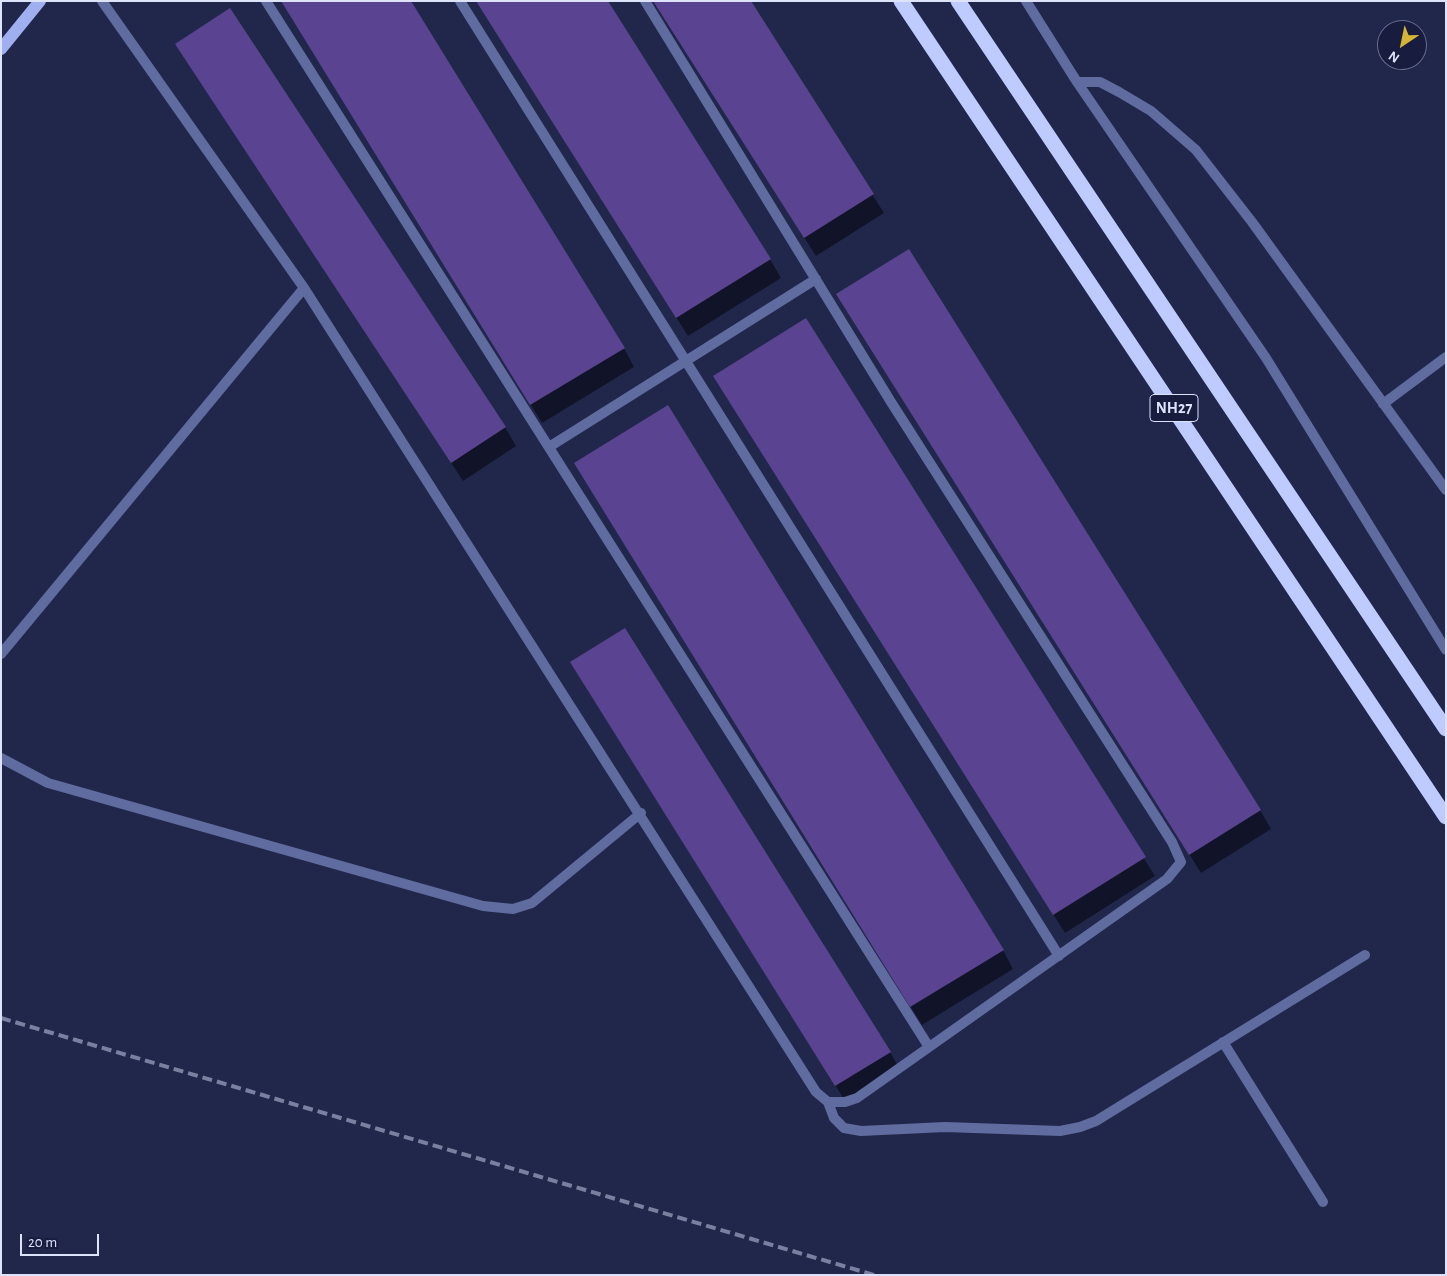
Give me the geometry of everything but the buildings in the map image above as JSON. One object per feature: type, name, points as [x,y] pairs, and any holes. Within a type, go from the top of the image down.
[{"type":"highway","name":"NH27","points":[[901,1],[1446,817]]},
{"type":"highway","name":"NH27","points":[[958,1],[1446,729]]},
{"type":"main road","points":[[1,49],[40,1]]},
{"type":"street","points":[[102,1],[304,288],[641,813],[816,1092],[828,1102],[834,1118],[844,1128],[861,1131],[945,1127],[1060,1131],[1080,1127],[1096,1121],[1365,955]]},
{"type":"street","points":[[266,1],[929,1047]]},
{"type":"street","points":[[460,1],[1059,956]]},
{"type":"street","points":[[645,1],[891,402],[1172,842],[1181,862],[1167,879],[857,1098],[845,1102],[828,1102]]},
{"type":"street","points":[[1026,1],[1077,82],[1266,358],[1446,650]]},
{"type":"street","points":[[1077,82],[1100,82],[1119,92],[1151,111],[1196,150],[1252,222],[1446,490]]},
{"type":"street","points":[[549,447],[816,279]]},
{"type":"street","points":[[1,654],[304,288]]},
{"type":"street","points":[[1384,404],[1446,357]]},
{"type":"street","points":[[1,758],[48,783],[483,906],[512,908],[532,903],[641,813]]},
{"type":"street","points":[[1224,1042],[1323,1202]]},
{"type":"railway","points":[[1,1018],[874,1275]]}]
